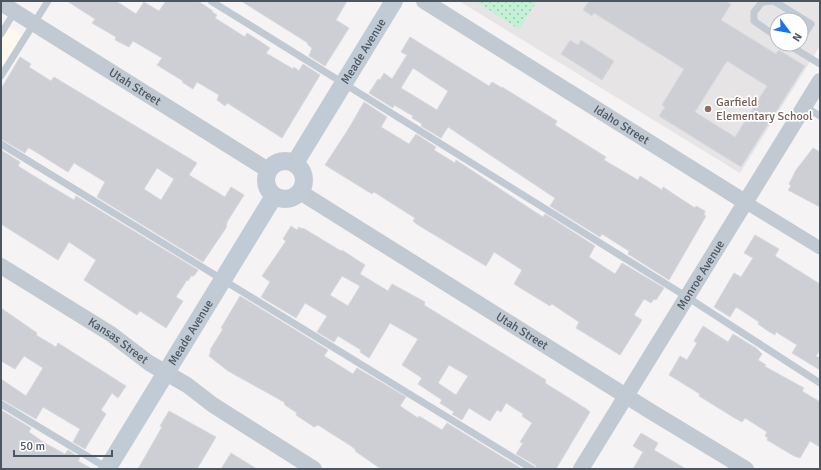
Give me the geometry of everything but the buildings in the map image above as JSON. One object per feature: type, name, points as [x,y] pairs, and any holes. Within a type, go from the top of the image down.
[{"type":"main road","name":"Meade Avenue","points":[[295,163],[394,1]]},
{"type":"main road","points":[[280,161],[295,163],[302,171],[304,176],[304,182],[300,192],[291,198],[285,199],[274,196],[265,180],[268,170],[280,161]]},
{"type":"main road","name":"Meade Avenue","points":[[107,469],[274,196]]},
{"type":"street","name":"Idaho Street","points":[[424,1],[820,248]]},
{"type":"street","name":"Utah Street","points":[[1,3],[268,170]]},
{"type":"street","name":"Monroe Avenue","points":[[581,469],[820,81]]},
{"type":"street","name":"Utah Street","points":[[300,192],[626,396],[746,469]]},
{"type":"street","name":"Kansas Street","points":[[1,266],[111,334],[150,363],[187,384],[213,405],[314,469]]},
{"type":"lane","points":[[1,76],[48,1]]},
{"type":"lane","points":[[211,1],[687,297],[820,383]]},
{"type":"lane","points":[[769,32],[754,21],[754,12],[762,2],[774,1],[792,12]]},
{"type":"lane","points":[[1,34],[15,11]]},
{"type":"lane","points":[[804,52],[820,64]]},
{"type":"lane","points":[[804,106],[820,116]]},
{"type":"lane","points":[[1,144],[532,469]]},
{"type":"lane","points":[[1,404],[107,469]]},
{"type":"shaded area","name":"Garfield Elementary School","points":[[459,1],[818,1],[820,2],[820,46],[740,173]]},
{"type":"shaded area","points":[[1,22],[22,35],[1,71]]},
{"type":"green space","points":[[475,1],[537,1],[519,29]]},
{"type":"place","name":"Garfield Elementary School","points":[[708,109]]}]
